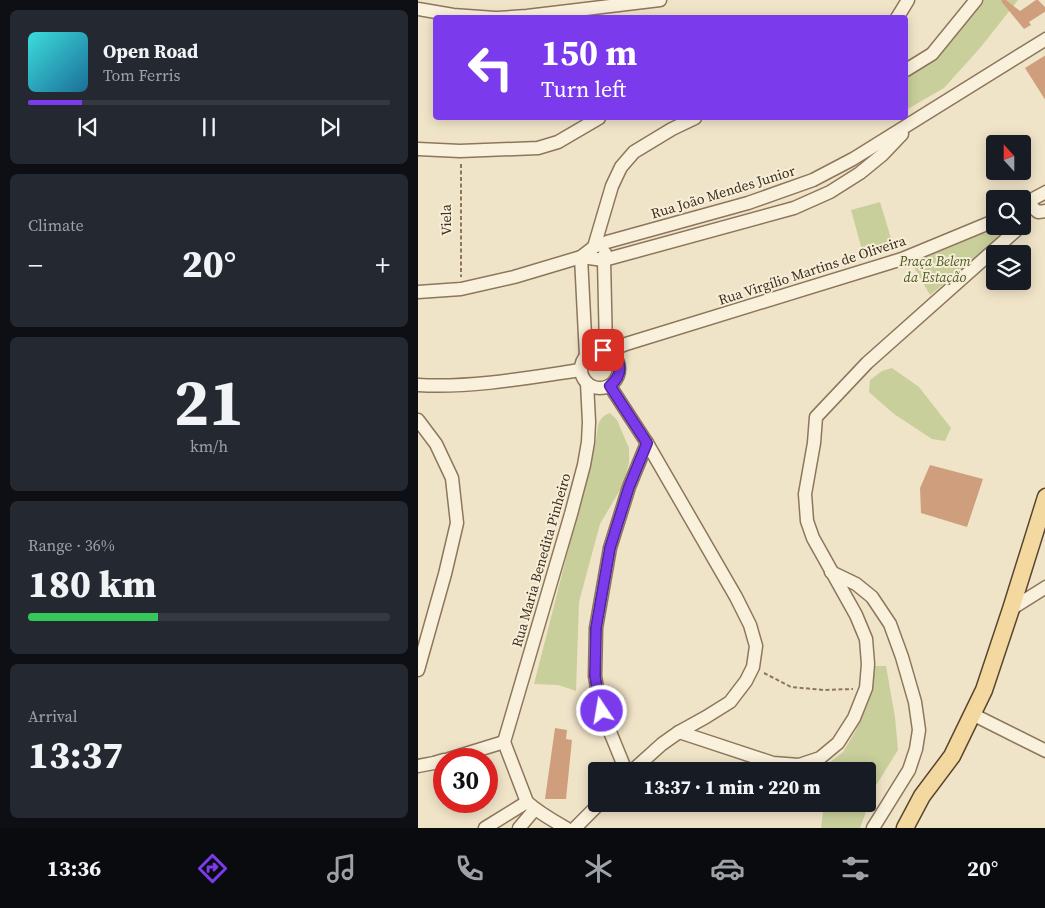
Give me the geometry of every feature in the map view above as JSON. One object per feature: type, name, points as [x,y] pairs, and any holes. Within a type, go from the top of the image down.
[{"type":"main road","points":[[905,828],[922,796],[952,756],[984,690],[1046,497]]},
{"type":"street","points":[[534,15],[660,0]]},
{"type":"street","points":[[900,15],[908,0]]},
{"type":"street","points":[[908,69],[932,54],[976,0]]},
{"type":"street","points":[[418,9],[452,15]]},
{"type":"street","points":[[913,122],[1046,39]]},
{"type":"street","points":[[418,149],[460,151],[538,148],[558,142],[595,120]]},
{"type":"street","points":[[594,247],[612,186],[621,167],[634,152],[691,120]]},
{"type":"street","name":"Rua João Mendes Junior","points":[[581,258],[594,247],[607,242],[748,203],[813,180],[853,159],[913,122]]},
{"type":"street","name":"Rua João Mendes Junior","points":[[418,292],[461,289],[581,258],[604,260],[794,208],[830,192],[860,173],[882,154],[913,122]]},
{"type":"street","points":[[1031,200],[1046,192]]},
{"type":"street","points":[[1031,219],[1042,211]]},
{"type":"street","name":"Rua Virgílio Martins de Oliveira","points":[[607,351],[902,259],[986,225]]},
{"type":"street","points":[[679,732],[773,763],[799,765],[820,758],[838,743],[854,718],[866,688],[868,664],[866,638],[856,615],[831,572],[806,521],[805,494],[814,443],[816,417],[867,363],[1012,235]]},
{"type":"street","points":[[607,242],[604,260],[607,351]]},
{"type":"street","points":[[581,258],[586,356]]},
{"type":"street","points":[[594,350],[607,351],[614,355],[620,371],[610,386],[597,388],[591,386],[582,376],[581,364],[586,356],[594,350]]},
{"type":"street","points":[[418,385],[439,386],[487,383],[580,370]]},
{"type":"street","name":"Rua Maria Benedita Pinheiro","points":[[504,742],[584,465],[589,422],[587,383]]},
{"type":"street","points":[[610,386],[647,443],[736,597],[750,625],[756,646],[753,667],[746,681],[730,702],[679,732],[642,762]]},
{"type":"street","points":[[418,420],[436,444],[452,478],[458,523],[418,670]]},
{"type":"street","points":[[622,762],[599,700],[595,676],[596,628],[610,548],[629,487],[647,443]]},
{"type":"street","points":[[831,572],[856,584],[872,596],[890,624],[915,702],[919,730],[916,749],[908,770],[873,828]]},
{"type":"street","points":[[1011,609],[1046,587]]},
{"type":"street","points":[[972,713],[1046,751]]},
{"type":"street","points":[[485,748],[504,742],[531,805],[566,828]]},
{"type":"street","points":[[418,766],[433,763]]},
{"type":"street","points":[[485,828],[531,805]]},
{"type":"street","points":[[519,828],[531,805]]},
{"type":"street","points":[[575,828],[591,812]]},
{"type":"path","name":"Viela","points":[[460,151],[461,289]]},
{"type":"path","points":[[753,667],[791,687],[824,690],[866,688]]},
{"type":"green space","points":[[982,0],[1018,0],[980,48],[944,88],[908,109],[908,74],[920,68]]},
{"type":"green space","points":[[880,202],[894,248],[864,257],[851,210]]},
{"type":"green space","name":"Praça Belem da Estação","points":[[986,229],[986,235],[1005,235],[992,245],[986,245],[986,250],[930,295],[911,262]]},
{"type":"green space","points":[[892,368],[919,387],[951,428],[945,441],[932,439],[894,414],[869,392],[870,380],[882,371]]},
{"type":"green space","points":[[610,413],[617,420],[629,448],[629,463],[623,485],[600,524],[579,602],[576,691],[558,685],[534,684],[596,441],[598,424],[605,415]]},
{"type":"green space","points":[[873,666],[886,666],[895,717],[898,750],[876,785],[876,762],[830,762],[843,752],[856,730],[867,699]]},
{"type":"green space","points":[[823,812],[866,812],[860,828],[821,828]]},
{"type":"building","points":[[1002,0],[1006,0],[1020,11],[1038,0],[1046,8],[1046,11],[1029,22],[1031,25],[1024,29]]},
{"type":"building","points":[[1046,55],[1046,101],[1025,68]]},
{"type":"building","points":[[930,465],[983,479],[967,527],[921,513],[920,488]]},
{"type":"building","points":[[555,728],[567,730],[566,739],[572,740],[566,799],[545,799]]},
{"type":"route","points":[[602,711],[595,676],[596,628],[610,548],[629,487],[647,443],[610,386],[618,377],[619,365],[614,355],[609,351],[603,350]]}]
